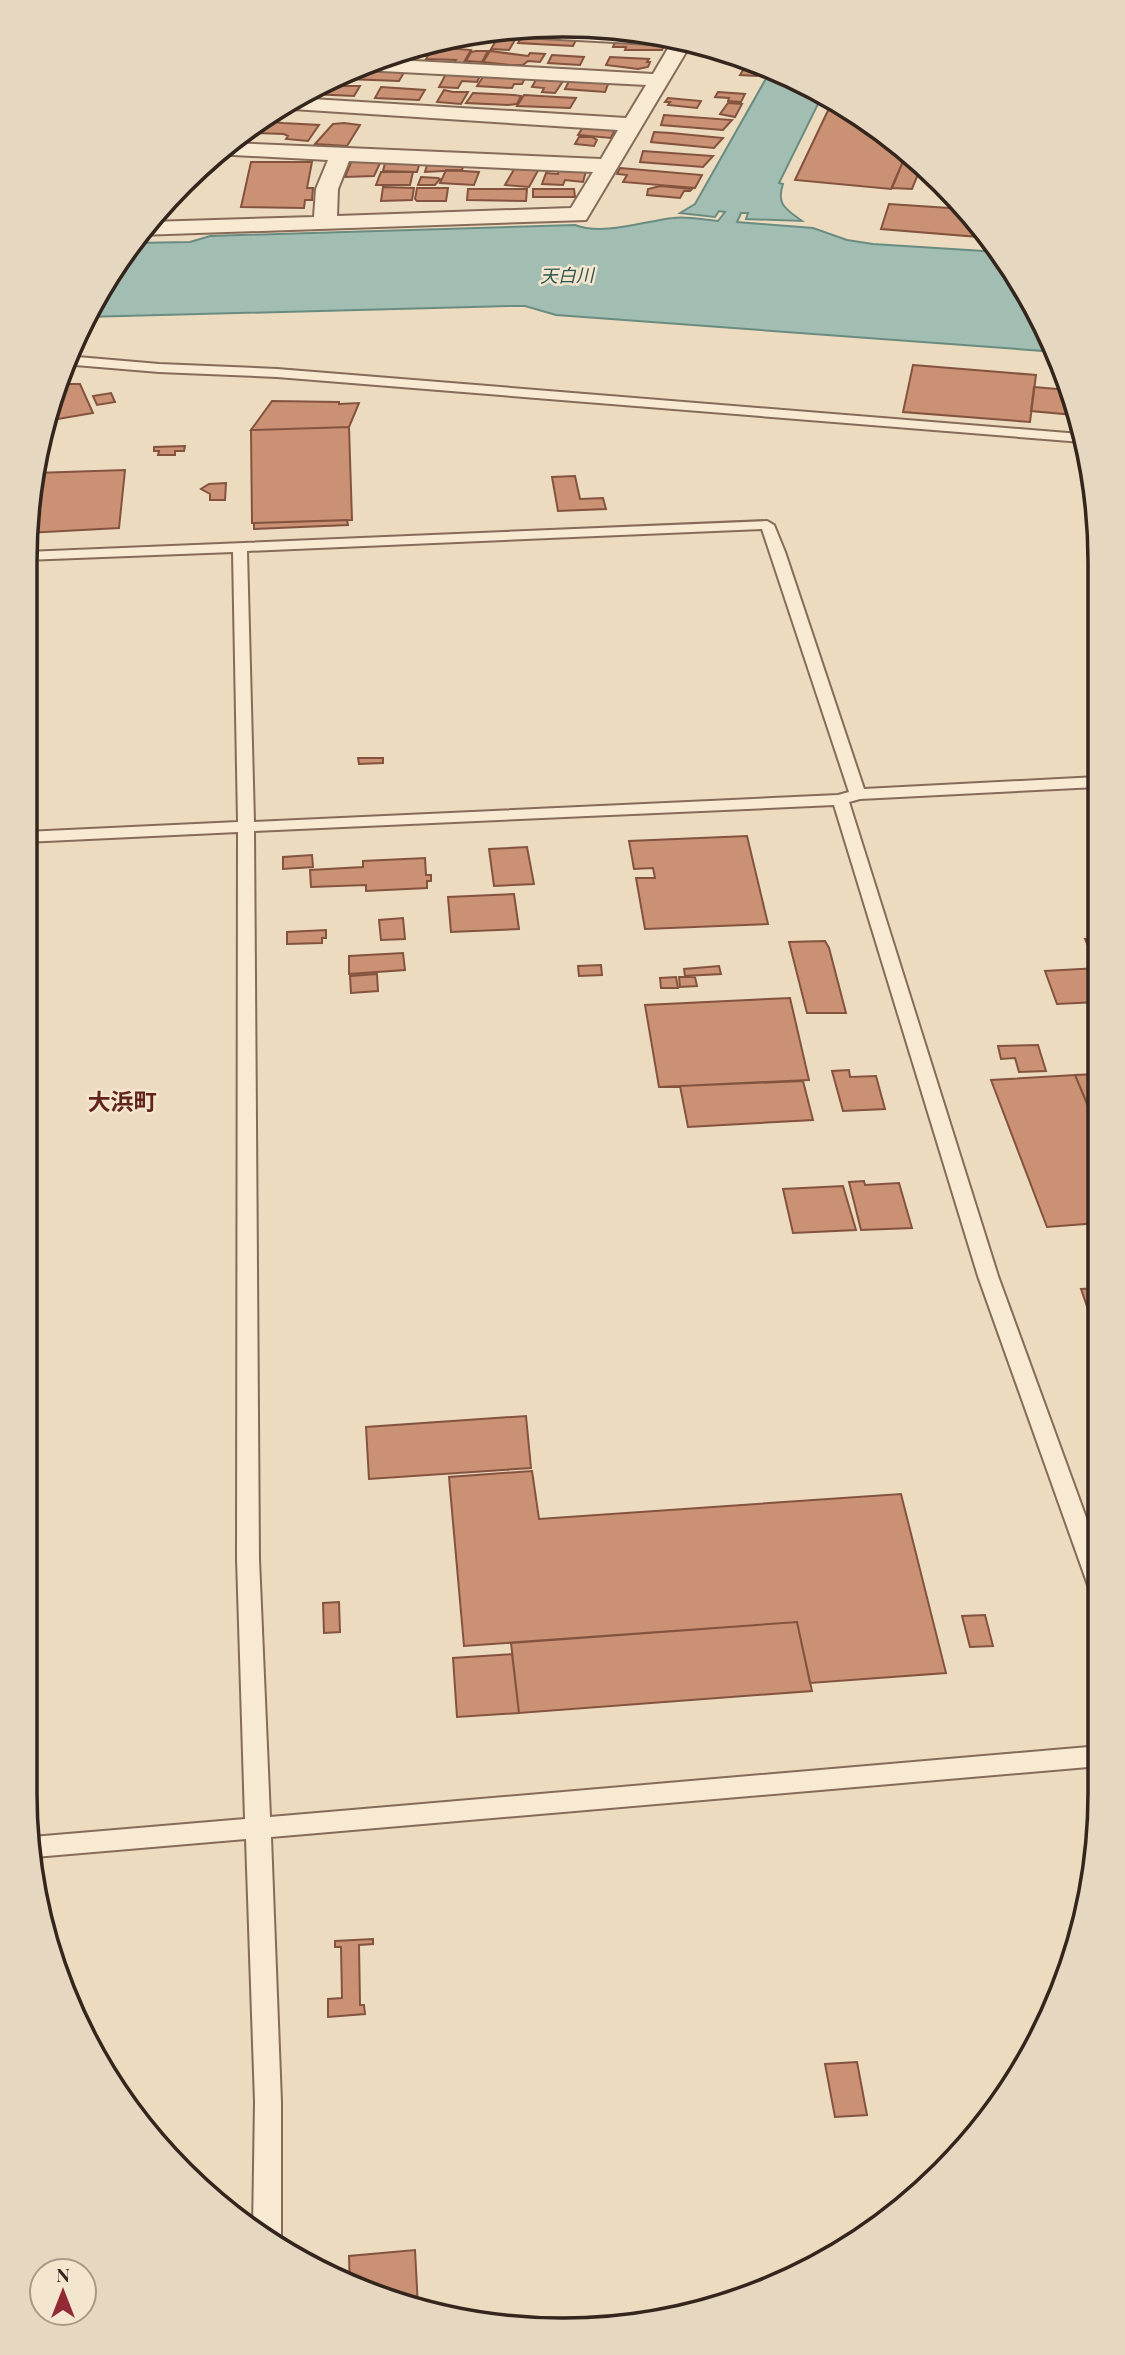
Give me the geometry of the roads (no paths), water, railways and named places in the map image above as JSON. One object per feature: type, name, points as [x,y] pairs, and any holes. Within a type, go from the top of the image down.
[{"type":"street","points":[[156,229],[578,215],[677,50]]},
{"type":"street","points":[[392,66],[660,80]]},
{"type":"street","points":[[304,105],[632,124]]},
{"type":"street","points":[[242,145],[341,154],[608,166]]},
{"type":"street","points":[[325,223],[327,189],[341,154]]},
{"type":"lane","points":[[77,361],[277,373],[1073,437]]},
{"type":"lane","points":[[37,555],[766,525],[778,552],[988,1276],[1088,1555]]},
{"type":"lane","points":[[240,547],[246,827],[248,1545],[268,2102],[267,2228]]},
{"type":"lane","points":[[37,836],[849,797],[1088,783]]},
{"type":"lane","points":[[40,1846],[1088,1757]]},
{"type":"water","name":"天白川","points":[[766,78],[818,103],[779,183],[783,184],[781,197],[784,206],[802,221],[746,219],[748,213],[741,213],[737,222],[813,228],[847,240],[873,244],[987,251],[1018,300],[1043,351],[556,315],[525,306],[98,317],[144,243],[190,242],[210,236],[575,225],[598,229],[679,218],[718,221],[725,212],[719,211],[715,217],[680,213],[695,204]]},
{"type":"district","name":"大浜町","points":[[122,1102]]}]
